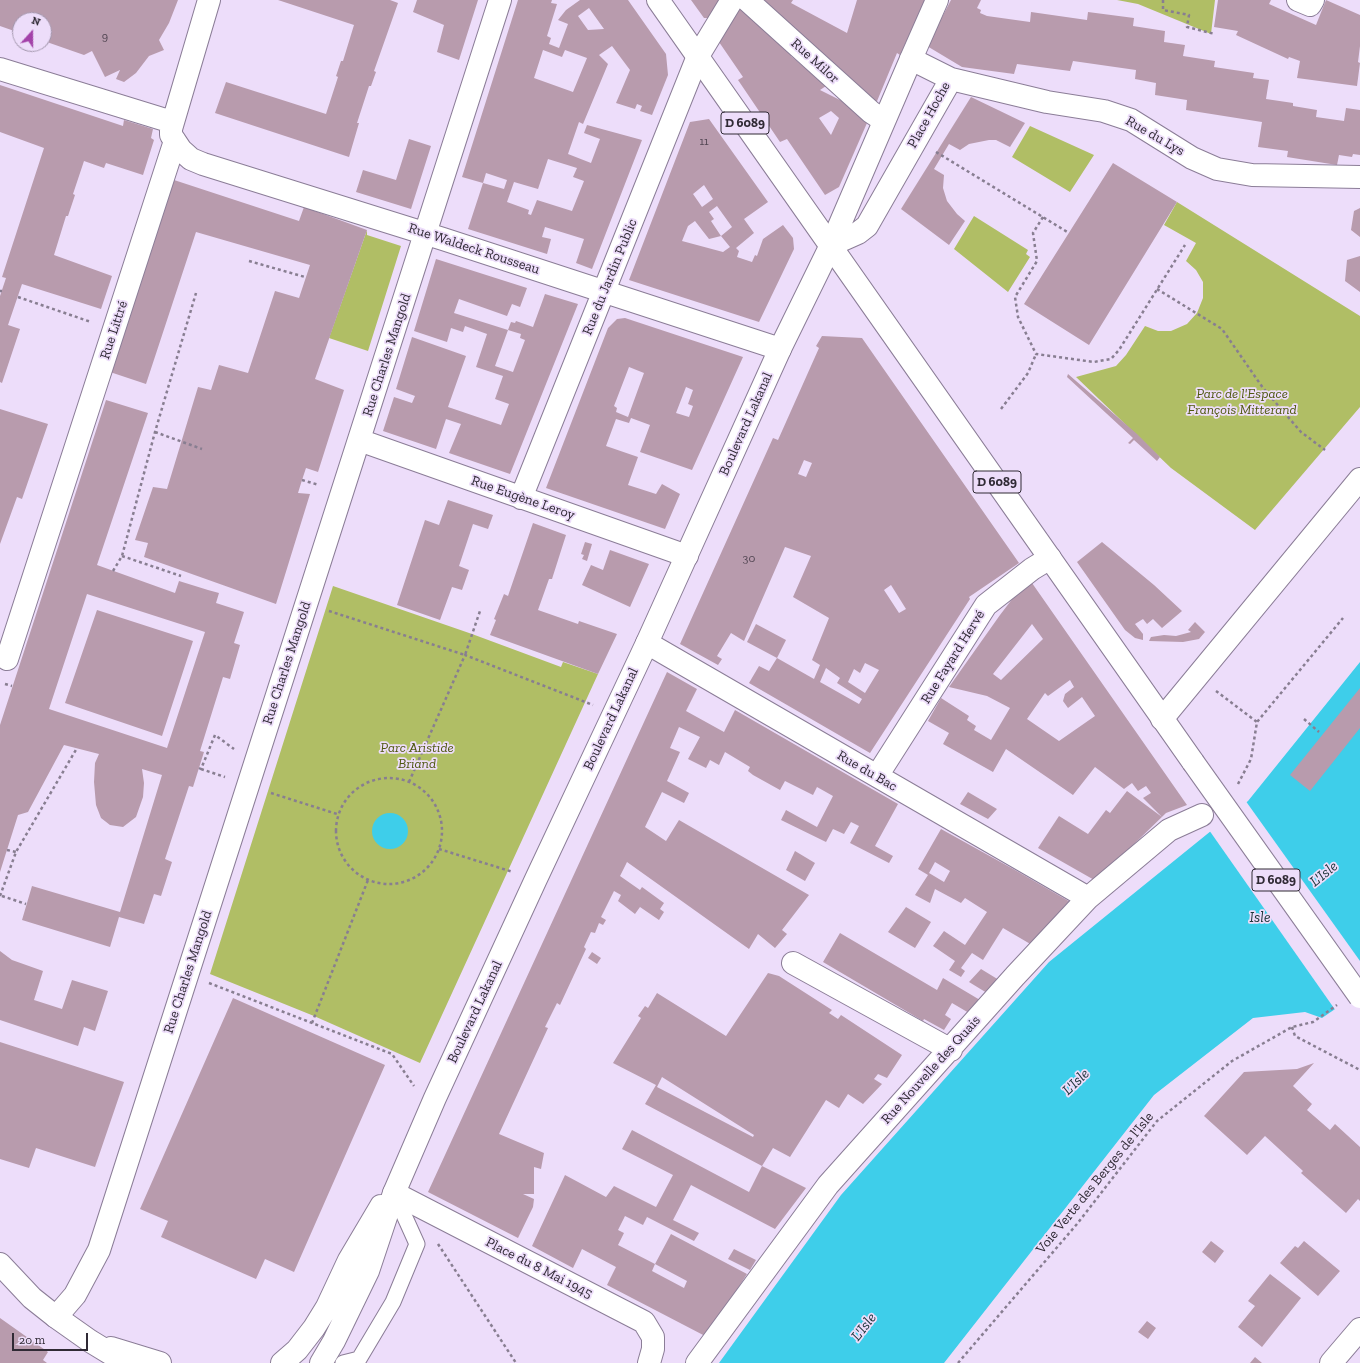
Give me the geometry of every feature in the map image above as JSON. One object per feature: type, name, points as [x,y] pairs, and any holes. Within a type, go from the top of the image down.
[{"type":"street","name":"Rue Littré","points":[[7,659],[114,329],[174,132],[209,0]]},
{"type":"street","name":"Rue Charles Mangold","points":[[56,1318],[75,1295],[99,1250],[500,0]]},
{"type":"street","name":"D 6089","points":[[658,0],[1162,719],[1360,997]]},
{"type":"street","name":"Rue du Jardin Public","points":[[521,498],[698,56],[732,0]]},
{"type":"street","name":"Rue Milor","points":[[747,0],[871,112],[883,120]]},
{"type":"street","points":[[831,245],[883,120],[937,0]]},
{"type":"street","points":[[1298,0],[1310,5],[1312,0]]},
{"type":"street","name":"Place Hoche","points":[[831,245],[858,233],[867,226],[951,79],[911,59]]},
{"type":"street","points":[[0,69],[174,132]]},
{"type":"street","name":"Rue du Lys","points":[[951,79],[1047,102],[1104,111],[1131,120],[1192,158],[1217,168],[1252,175],[1360,177]]},
{"type":"street","name":"Rue Waldeck Rousseau","points":[[174,132],[181,150],[191,159],[202,164],[426,234],[780,349]]},
{"type":"street","name":"Boulevard Lakanal","points":[[321,1363],[334,1341],[368,1271],[394,1193],[435,1098],[647,644],[780,349],[831,245]]},
{"type":"street","name":"Rue Eugène Leroy","points":[[359,440],[687,556]]},
{"type":"street","points":[[1162,719],[1360,479]]},
{"type":"street","name":"Rue Fayard Hervé","points":[[877,776],[986,605],[1032,569],[1050,558]]},
{"type":"street","name":"Rue du Bac","points":[[647,644],[1088,898]]},
{"type":"street","name":"Rue Nouvelle des Quais","points":[[696,1363],[828,1185],[920,1080],[951,1050],[1015,976],[1088,898],[1169,830],[1202,815]]},
{"type":"street","points":[[793,963],[951,1050]]},
{"type":"street","name":"Boulevard Lakanal","points":[[282,1363],[297,1350],[314,1328],[327,1307],[349,1260],[377,1211],[394,1193]]},
{"type":"street","name":"Place du 8 Mai 1945","points":[[394,1193],[644,1322],[653,1337],[653,1349],[649,1363]]},
{"type":"street","points":[[0,1264],[32,1298],[56,1318],[126,1363]]},
{"type":"street","points":[[1336,1361],[1360,1329]]},
{"type":"street","points":[[90,1341],[160,1363]]},
{"type":"lane","points":[[343,1363],[358,1359],[393,1302],[417,1244],[394,1193]]},
{"type":"path","points":[[1163,0],[1163,10],[1188,15],[1186,27],[1215,34]]},
{"type":"path","points":[[936,152],[1069,233]]},
{"type":"path","points":[[1001,409],[1028,373],[1036,354],[1018,317],[1015,297],[1037,262],[1033,233],[1043,217]]},
{"type":"path","points":[[1036,354],[1094,362],[1111,359],[1119,350],[1185,245]]},
{"type":"path","points":[[249,261],[305,277]]},
{"type":"path","points":[[1158,289],[1222,329],[1263,388],[1301,432],[1325,450]]},
{"type":"path","points":[[113,571],[122,556],[155,432],[196,293]]},
{"type":"path","points":[[18,297],[114,329]]},
{"type":"path","points":[[155,432],[202,449]]},
{"type":"path","points":[[122,556],[181,576]]},
{"type":"path","points":[[306,604],[465,655],[614,713]]},
{"type":"path","points":[[408,782],[465,655],[480,611]]},
{"type":"path","points":[[1239,783],[1251,759],[1258,722],[1343,618]]},
{"type":"path","points":[[1211,686],[1258,722]]},
{"type":"path","points":[[1304,719],[1319,732]]},
{"type":"path","points":[[214,773],[200,768],[215,735],[234,749]]},
{"type":"path","points":[[26,904],[1,896],[16,852],[77,748]]},
{"type":"path","points":[[391,778],[408,782],[422,790],[434,802],[438,812],[442,833],[439,849],[431,864],[418,876],[402,883],[385,884],[368,880],[354,872],[344,860],[337,846],[335,830],[337,814],[346,799],[358,787],[374,780],[391,778]]},
{"type":"path","points":[[248,785],[337,814]]},
{"type":"path","points":[[439,849],[536,879]]},
{"type":"path","points":[[7,850],[16,852]]},
{"type":"path","points":[[312,1023],[368,880]]},
{"type":"path","points":[[186,975],[392,1054],[412,1084],[435,1098]]},
{"type":"path","name":"Voie Verte des Berges de l'Isle","points":[[958,1363],[1077,1224],[1157,1121],[1232,1061],[1292,1027],[1313,1022]]},
{"type":"path","points":[[1292,1027],[1295,1036],[1360,1070]]},
{"type":"path","points":[[435,1240],[516,1363]]},
{"type":"green space","points":[[1117,0],[1215,0],[1211,34],[1138,4]]},
{"type":"green space","points":[[1030,126],[1094,155],[1070,192],[1012,157]]},
{"type":"green space","name":"Parc de l'Espace François Mitterand","points":[[1177,202],[1360,316],[1360,407],[1255,530],[1171,468],[1076,377],[1116,366],[1126,355],[1145,326],[1158,331],[1171,331],[1187,324],[1197,313],[1203,298],[1203,282],[1196,270],[1186,261],[1196,243],[1164,225]]},
{"type":"green space","points":[[974,216],[1028,250],[1026,254],[1030,257],[1008,292],[954,249]]},
{"type":"green space","points":[[367,230],[367,235],[401,246],[368,351],[329,338]]},
{"type":"green space","name":"Parc Aristide Briand","points":[[333,586],[472,634],[561,667],[563,662],[598,674],[420,1063],[314,1016],[210,974]]},
{"type":"water","name":"Isle","points":[[1360,662],[1360,992],[1322,1018],[1305,1012],[1253,1018],[1154,1095],[944,1363],[719,1363],[841,1195],[1049,962],[1248,801]]},
{"type":"water","points":[[390,813],[403,818],[408,831],[403,844],[390,849],[377,844],[372,831],[377,818]]},
{"type":"pier","points":[[1245,800],[1360,961],[1360,994],[1336,1011],[1209,830]]},
{"type":"building","points":[[0,0],[178,0],[169,23],[159,40],[164,50],[149,56],[136,73],[124,82],[116,79],[120,70],[105,77],[92,51],[84,55],[52,44],[52,12],[12,12],[12,30],[0,26]]},
{"type":"building","points":[[278,0],[390,0],[398,3],[374,71],[376,72],[371,86],[369,86],[357,123],[359,123],[349,157],[215,113],[226,82],[326,114],[338,77],[336,76],[341,61],[343,61],[354,25]]},
{"type":"building","points":[[417,0],[478,0],[459,60],[437,52],[444,25],[413,12]]},
{"type":"building","points":[[518,0],[552,0],[551,3],[557,4],[547,36],[551,38],[549,44],[559,48],[568,24],[558,20],[566,10],[580,0],[628,0],[666,54],[668,75],[652,115],[640,111],[642,106],[637,104],[635,109],[616,103],[630,70],[612,46],[599,55],[608,64],[583,124],[579,122],[568,154],[591,163],[600,139],[584,133],[587,125],[642,140],[592,269],[576,263],[584,239],[545,227],[542,237],[551,239],[547,254],[468,229],[483,183],[462,177]],"holes":[[[589,8],[604,29],[588,30],[578,16]],[[543,50],[562,57],[565,50],[587,58],[573,92],[534,78]],[[548,159],[577,168],[573,177],[584,181],[572,211],[537,200],[531,215],[528,214],[529,210],[507,202],[514,182],[538,189]],[[486,173],[507,180],[504,189],[483,183]]]},
{"type":"building","points":[[691,0],[722,0],[711,18],[704,18]]},
{"type":"building","points":[[761,0],[793,0],[791,3],[847,33],[857,0],[926,0],[900,55],[897,53],[875,106]]},
{"type":"building","points":[[951,0],[981,0],[977,8],[981,10],[980,13],[987,16],[1030,22],[1031,12],[1087,20],[1088,12],[1134,18],[1133,26],[1165,31],[1164,42],[1185,45],[1183,56],[1215,61],[1214,67],[1254,73],[1253,78],[1269,80],[1266,99],[1293,103],[1293,106],[1317,110],[1316,117],[1344,121],[1346,108],[1360,110],[1360,155],[1353,154],[1352,157],[1339,155],[1337,165],[1287,157],[1288,151],[1258,147],[1262,122],[1186,110],[1187,100],[1155,95],[1156,83],[1135,79],[1136,70],[1073,61],[1070,71],[1017,64],[1014,74],[962,67],[927,46]]},
{"type":"building","points":[[1218,0],[1271,0],[1269,4],[1316,25],[1326,0],[1360,15],[1360,46],[1358,62],[1360,63],[1357,86],[1297,78],[1300,61],[1289,57],[1288,59],[1236,35],[1238,31],[1214,27]]},
{"type":"building","points":[[740,3],[794,55],[791,56],[826,86],[820,90],[844,102],[867,123],[839,187],[825,195],[787,139],[780,142],[738,80],[743,77],[719,42]],"holes":[[[831,111],[839,118],[831,135],[819,118]]]},
{"type":"building","points":[[0,85],[123,126],[124,120],[153,129],[151,138],[154,140],[143,175],[106,163],[104,168],[84,161],[73,194],[75,195],[68,216],[66,216],[54,255],[112,276],[101,309],[22,284],[8,325],[20,329],[2,383],[0,382],[0,296],[6,278],[2,277],[44,148],[0,132]]},
{"type":"building","points":[[971,97],[1025,123],[1010,147],[996,140],[969,144],[960,150],[949,144],[934,169],[944,175],[943,188],[947,201],[957,214],[965,221],[949,245],[901,209]]},
{"type":"building","points":[[709,119],[768,202],[744,219],[754,233],[736,248],[739,251],[737,257],[752,262],[755,255],[757,256],[763,239],[783,225],[793,238],[794,249],[759,322],[629,280],[690,122]],"holes":[[[704,185],[713,199],[702,207],[693,194]],[[717,206],[732,227],[721,236],[711,221],[714,219],[709,212]],[[695,221],[709,239],[721,236],[730,247],[723,252],[682,241],[688,226]]]},
{"type":"building","points":[[409,139],[431,146],[411,209],[356,192],[363,170],[396,180]]},
{"type":"building","points":[[1113,163],[1177,202],[1089,345],[1024,304]]},
{"type":"building","points":[[171,179],[299,221],[304,207],[367,230],[315,379],[344,390],[318,472],[306,468],[302,480],[298,493],[310,494],[276,604],[144,557],[148,543],[135,540],[153,487],[167,489],[198,387],[211,390],[219,365],[248,373],[275,291],[299,298],[310,265],[196,232],[146,384],[110,372]]},
{"type":"building","points":[[1360,208],[1360,237],[1351,230],[1354,211]]},
{"type":"building","points":[[1360,256],[1360,292],[1345,281],[1347,260]]},
{"type":"building","points":[[436,259],[527,288],[520,307],[512,304],[507,316],[459,299],[454,313],[508,330],[511,322],[515,323],[516,321],[533,327],[545,294],[578,304],[510,474],[449,453],[461,424],[446,419],[436,449],[383,431],[394,397],[412,403],[415,396],[396,389],[412,337],[466,356],[448,407],[501,425],[509,404],[495,399],[503,376],[476,367],[487,334],[465,326],[463,332],[451,328],[447,342],[414,331]],"holes":[[[508,330],[521,334],[520,338],[525,340],[513,372],[495,366]]]},
{"type":"building","points":[[625,318],[743,357],[692,470],[640,452],[650,425],[631,418],[629,423],[616,419],[606,446],[638,457],[628,485],[656,494],[662,484],[680,494],[665,529],[546,488],[608,328],[617,319]],"holes":[[[629,367],[644,373],[628,417],[616,412],[617,408],[614,406]],[[686,387],[693,390],[688,404],[693,406],[689,417],[676,413]]]},
{"type":"building","points":[[822,336],[862,338],[1019,563],[969,597],[970,599],[870,753],[749,683],[759,666],[769,671],[777,658],[814,679],[820,665],[812,660],[829,618],[793,597],[811,556],[785,547],[744,641],[731,633],[717,656],[722,659],[718,665],[680,644],[773,438],[778,440],[819,348],[816,346]],"holes":[[[804,460],[812,463],[806,477],[798,474]],[[891,585],[906,609],[899,613],[884,590]],[[865,663],[879,670],[865,693],[848,682],[854,669],[860,673]],[[826,668],[840,678],[837,683],[862,699],[859,704],[820,682]]]},
{"type":"building","points":[[1068,374],[1137,434],[1160,457],[1157,461],[1134,440],[1130,444],[1128,443],[1133,438],[1067,377]]},
{"type":"building","points":[[106,400],[148,413],[97,565],[175,593],[179,581],[219,593],[216,603],[244,612],[234,643],[240,645],[230,679],[223,677],[200,751],[204,752],[193,787],[189,786],[165,859],[172,862],[161,896],[154,894],[144,924],[119,917],[110,947],[22,920],[32,886],[120,912],[162,775],[142,769],[144,783],[143,797],[136,817],[123,827],[110,825],[101,818],[96,805],[94,782],[95,763],[99,754],[64,745],[28,812],[18,815],[0,872],[0,725]],"holes":[[[87,594],[205,632],[167,748],[49,709]]]},
{"type":"building","points":[[0,409],[48,424],[22,499],[17,497],[0,544]]},
{"type":"building","points":[[448,500],[493,515],[488,529],[473,524],[459,566],[469,570],[462,590],[452,587],[440,620],[397,605],[425,520],[439,525]]},
{"type":"building","points":[[533,523],[566,535],[552,579],[549,579],[538,610],[578,624],[579,621],[617,634],[598,674],[490,635],[496,620],[494,619],[504,594],[508,596]]},
{"type":"building","points":[[585,542],[592,544],[587,561],[582,559],[584,555],[581,554]]},
{"type":"building","points":[[1102,542],[1154,585],[1182,611],[1162,628],[1153,619],[1147,624],[1143,619],[1135,624],[1143,634],[1143,640],[1135,638],[1125,630],[1077,562]]},
{"type":"building","points":[[610,550],[649,564],[630,607],[582,585],[591,565],[603,570]]},
{"type":"building","points":[[1032,583],[1187,805],[1166,813],[1162,817],[1143,798],[1151,793],[1146,786],[1138,791],[1132,783],[1124,789],[1095,767],[1073,795],[1006,749],[993,772],[943,744],[949,733],[928,721],[941,698],[969,716],[967,720],[976,726],[974,730],[991,740],[1010,708],[987,696],[949,687],[1013,598]],"holes":[[[1032,624],[1043,639],[1001,680],[993,674]],[[1070,680],[1074,687],[1065,694],[1063,701],[1068,708],[1082,697],[1095,716],[1059,741],[1027,719],[1045,693],[1048,696]]]},
{"type":"building","points":[[97,610],[193,641],[162,736],[65,703]]},
{"type":"building","points":[[1195,622],[1205,632],[1199,639],[1183,642],[1149,641],[1151,637],[1164,635],[1176,636],[1191,632],[1188,630]]},
{"type":"building","points":[[756,624],[786,640],[777,658],[747,642]]},
{"type":"building","points":[[667,672],[697,689],[686,711],[724,732],[735,710],[898,804],[875,846],[893,856],[889,863],[850,843],[859,826],[851,822],[844,834],[833,829],[826,842],[781,820],[786,810],[817,827],[833,796],[817,787],[813,795],[785,781],[780,790],[753,775],[748,771],[750,767],[725,752],[719,765],[710,760],[706,768],[688,759],[700,737],[679,727],[670,748],[680,752],[667,781],[689,793],[684,803],[662,792],[645,827],[666,841],[679,820],[809,895],[782,930],[787,934],[775,948],[758,934],[749,949],[627,862],[620,876],[640,890],[642,887],[664,903],[660,909],[664,912],[659,920],[640,907],[635,914],[618,901],[621,895],[614,891],[601,917],[606,920],[603,925],[599,923],[595,933],[591,932],[584,947],[586,949],[560,1005],[557,1003],[545,1027],[548,1028],[499,1134],[544,1153],[541,1169],[534,1167],[534,1194],[523,1194],[534,1199],[533,1207],[518,1238],[428,1192]]},
{"type":"building","points":[[1360,688],[1360,728],[1310,791],[1290,775]]},
{"type":"building","points":[[1127,791],[1162,817],[1096,881],[1038,848],[1059,816],[1088,834],[1106,810],[1110,813]]},
{"type":"building","points":[[968,792],[997,809],[988,819],[960,804]]},
{"type":"building","points":[[941,829],[1072,903],[1032,945],[1003,928],[983,960],[972,953],[961,968],[965,971],[961,977],[949,970],[955,961],[933,946],[944,931],[965,945],[987,912],[965,898],[961,903],[935,889],[930,903],[915,895],[928,875],[918,869]],"holes":[[[935,862],[950,871],[944,882],[929,873]]]},
{"type":"building","points":[[795,851],[815,863],[805,881],[786,870]]},
{"type":"building","points":[[906,907],[931,922],[915,948],[888,932]]},
{"type":"building","points":[[840,933],[937,990],[943,978],[980,1000],[969,1013],[952,1003],[945,1015],[951,1019],[944,1030],[924,1019],[923,1021],[823,962]]},
{"type":"building","points":[[0,951],[12,960],[43,971],[34,1000],[62,1009],[72,980],[108,991],[95,1031],[84,1027],[78,1046],[0,1020]]},
{"type":"building","points":[[592,952],[601,958],[597,964],[588,958]]},
{"type":"building","points":[[981,969],[999,980],[987,993],[969,982]]},
{"type":"building","points":[[768,973],[779,976],[832,1010],[829,1013],[838,1019],[841,1015],[902,1055],[887,1078],[878,1074],[874,1079],[882,1084],[863,1104],[848,1094],[839,1108],[826,1100],[790,1157],[773,1148],[762,1166],[645,1104],[656,1085],[613,1063],[641,1018],[638,1016],[645,1006],[648,1008],[657,993],[726,1036]],"holes":[[[662,1077],[754,1135],[753,1137],[657,1087]]]},
{"type":"building","points":[[233,998],[385,1065],[294,1272],[265,1259],[256,1279],[161,1237],[168,1221],[140,1209]]},
{"type":"building","points":[[0,1042],[124,1082],[95,1167],[36,1148],[29,1168],[0,1159]]},
{"type":"building","points":[[1314,1063],[1293,1086],[1312,1104],[1307,1110],[1330,1130],[1335,1124],[1360,1147],[1360,1201],[1358,1199],[1346,1213],[1301,1173],[1303,1171],[1265,1136],[1247,1155],[1204,1116],[1244,1072],[1297,1069]]},
{"type":"building","points":[[632,1130],[749,1192],[762,1166],[806,1188],[775,1229],[691,1185],[673,1220],[699,1233],[694,1241],[647,1217],[643,1225],[625,1216],[618,1230],[624,1233],[618,1245],[655,1264],[671,1234],[747,1274],[707,1337],[607,1285],[616,1267],[582,1249],[573,1268],[532,1246],[565,1175],[606,1197],[614,1186],[656,1207],[673,1175],[622,1149]],"holes":[[[655,1264],[687,1281],[684,1288],[652,1271]]]},
{"type":"building","points":[[1211,1241],[1224,1251],[1215,1263],[1202,1252]]},
{"type":"building","points":[[1304,1241],[1340,1271],[1318,1296],[1280,1263],[1295,1246],[1298,1248]]},
{"type":"building","points":[[734,1249],[756,1260],[750,1270],[728,1259]]},
{"type":"building","points":[[1270,1274],[1301,1298],[1262,1347],[1238,1327],[1255,1306],[1248,1301]]},
{"type":"building","points":[[0,1318],[48,1352],[43,1360],[47,1363],[0,1363]]},
{"type":"building","points":[[1147,1321],[1156,1328],[1148,1339],[1138,1332]]},
{"type":"building","points":[[1255,1357],[1262,1363],[1250,1363]]},
{"type":"water label","name":"L'Isle","points":[[1324,874]]},
{"type":"water label","name":"L'Isle","points":[[1076,1082]]},
{"type":"water label","name":"L'Isle","points":[[864,1327]]}]
